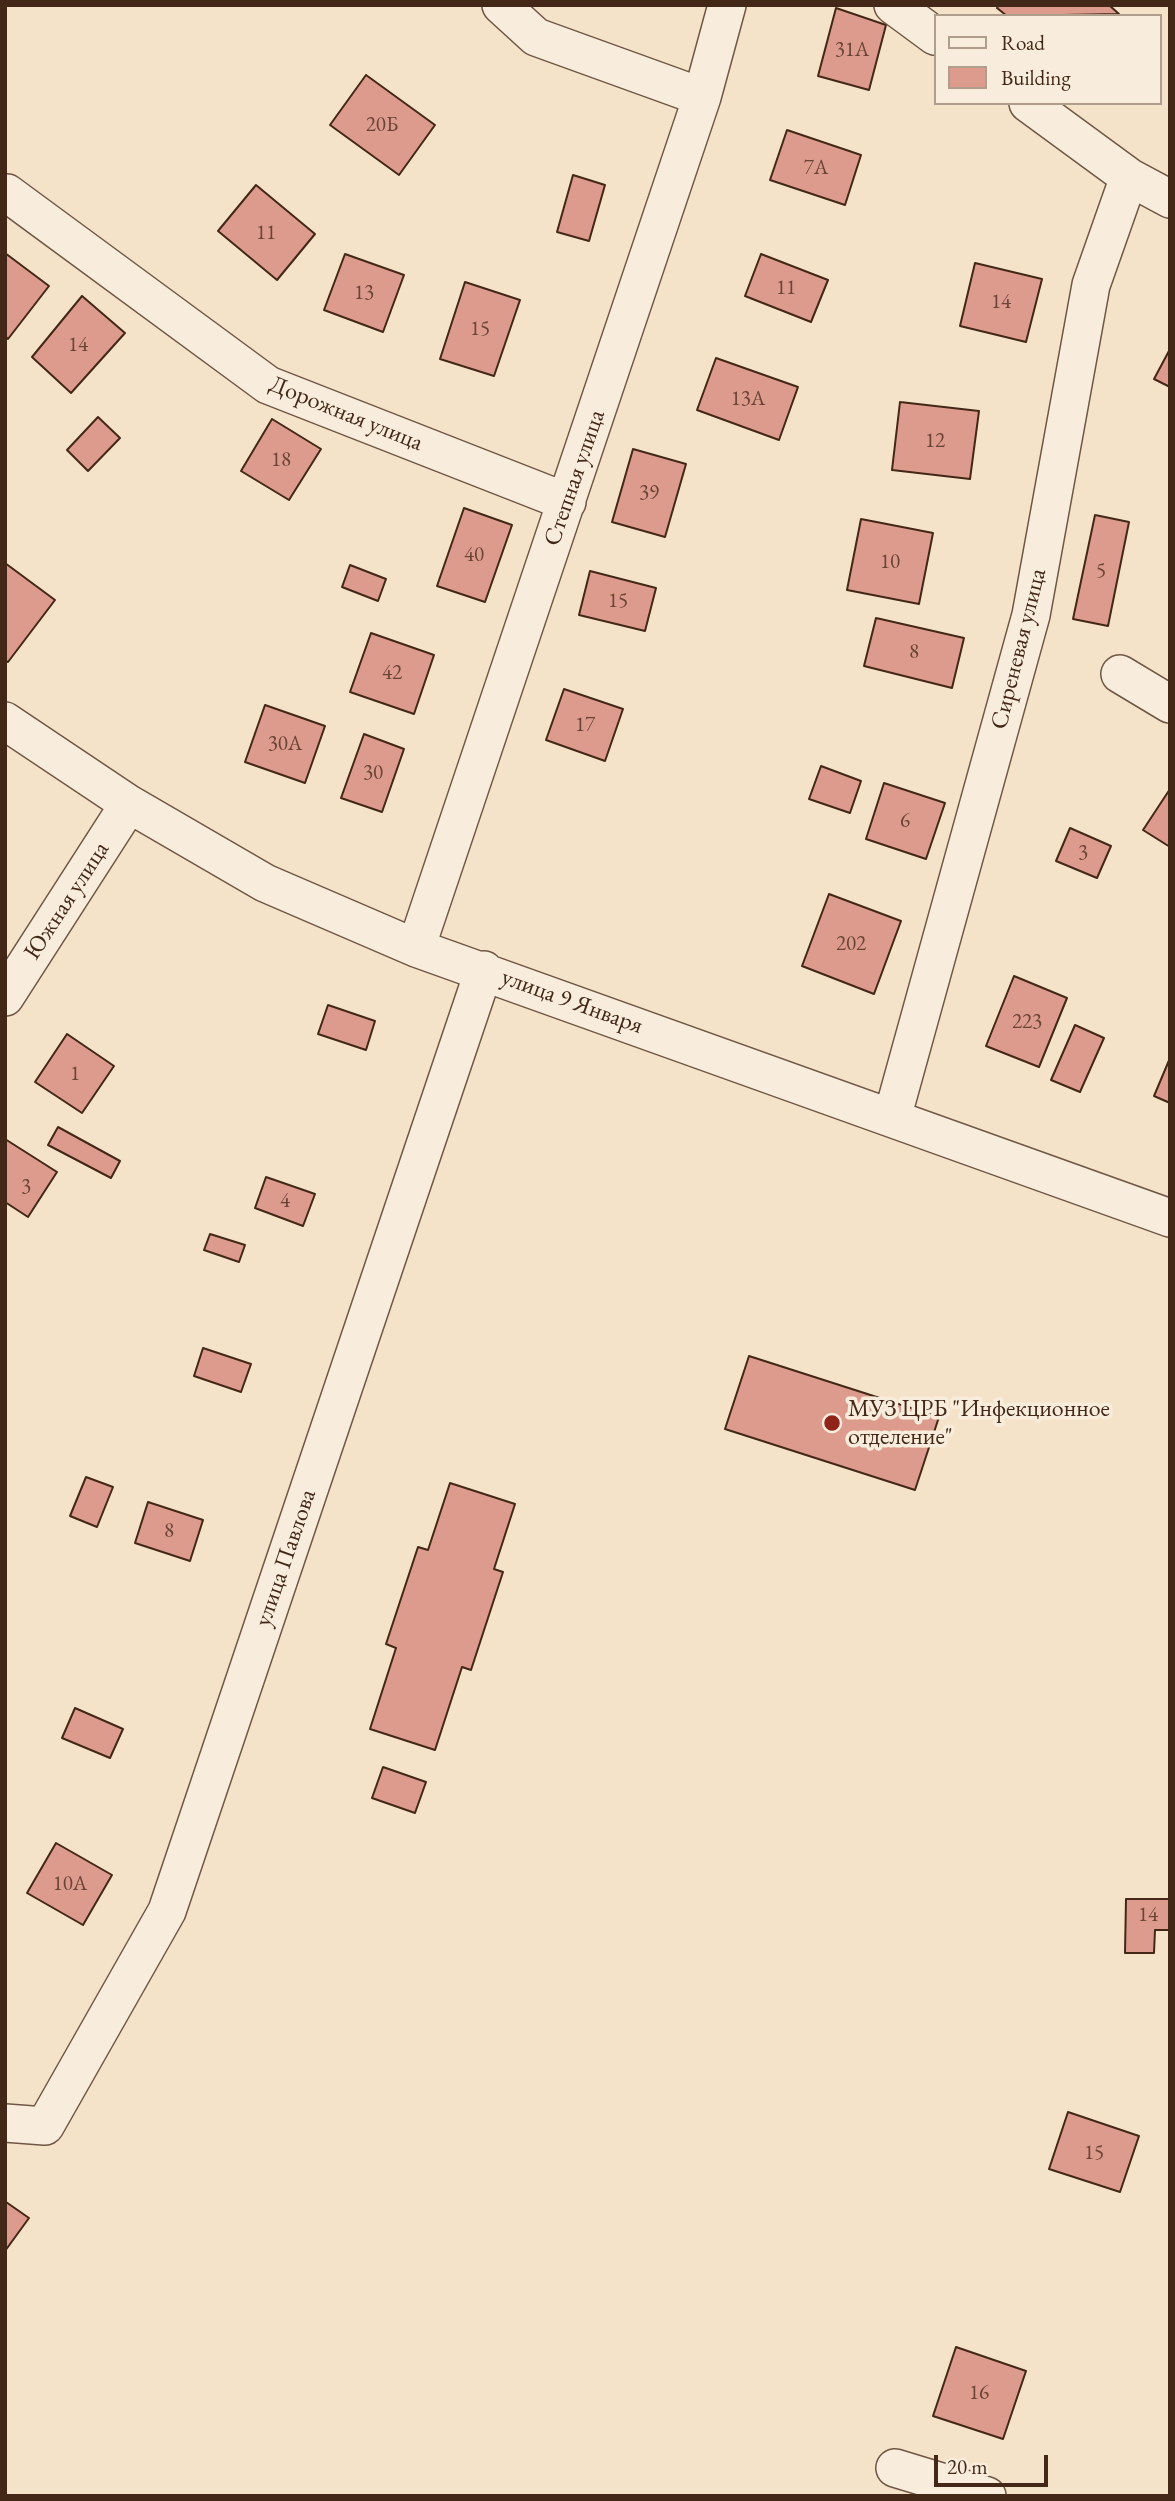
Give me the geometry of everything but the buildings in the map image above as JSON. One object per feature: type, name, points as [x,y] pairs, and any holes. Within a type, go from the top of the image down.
[{"type":"street","points":[[502,5],[536,37],[702,97]]},
{"type":"street","name":"Степная улица","points":[[416,948],[702,97],[727,5]]},
{"type":"street","points":[[893,5],[934,35]]},
{"type":"street","points":[[1031,105],[1129,177],[1170,199]]},
{"type":"street","name":"Сиреневая улица","points":[[892,1118],[1031,615],[1091,285],[1129,177]]},
{"type":"street","name":"Дорожная улица","points":[[7,193],[268,385],[567,502]]},
{"type":"street","points":[[1120,674],[1170,705]]},
{"type":"street","name":"улица 9 Января","points":[[5,721],[129,804],[265,883],[416,948],[484,970],[1170,1218]]},
{"type":"street","name":"Южная улица","points":[[5,997],[129,804]]},
{"type":"street","name":"улица Павлова","points":[[5,2123],[45,2126],[167,1911],[484,970]]},
{"type":"street","points":[[895,2468],[987,2496]]},
{"type":"place","name":"МУЗ ЦРБ \"Инфекционное отделение\"","points":[[832,1423]]}]
